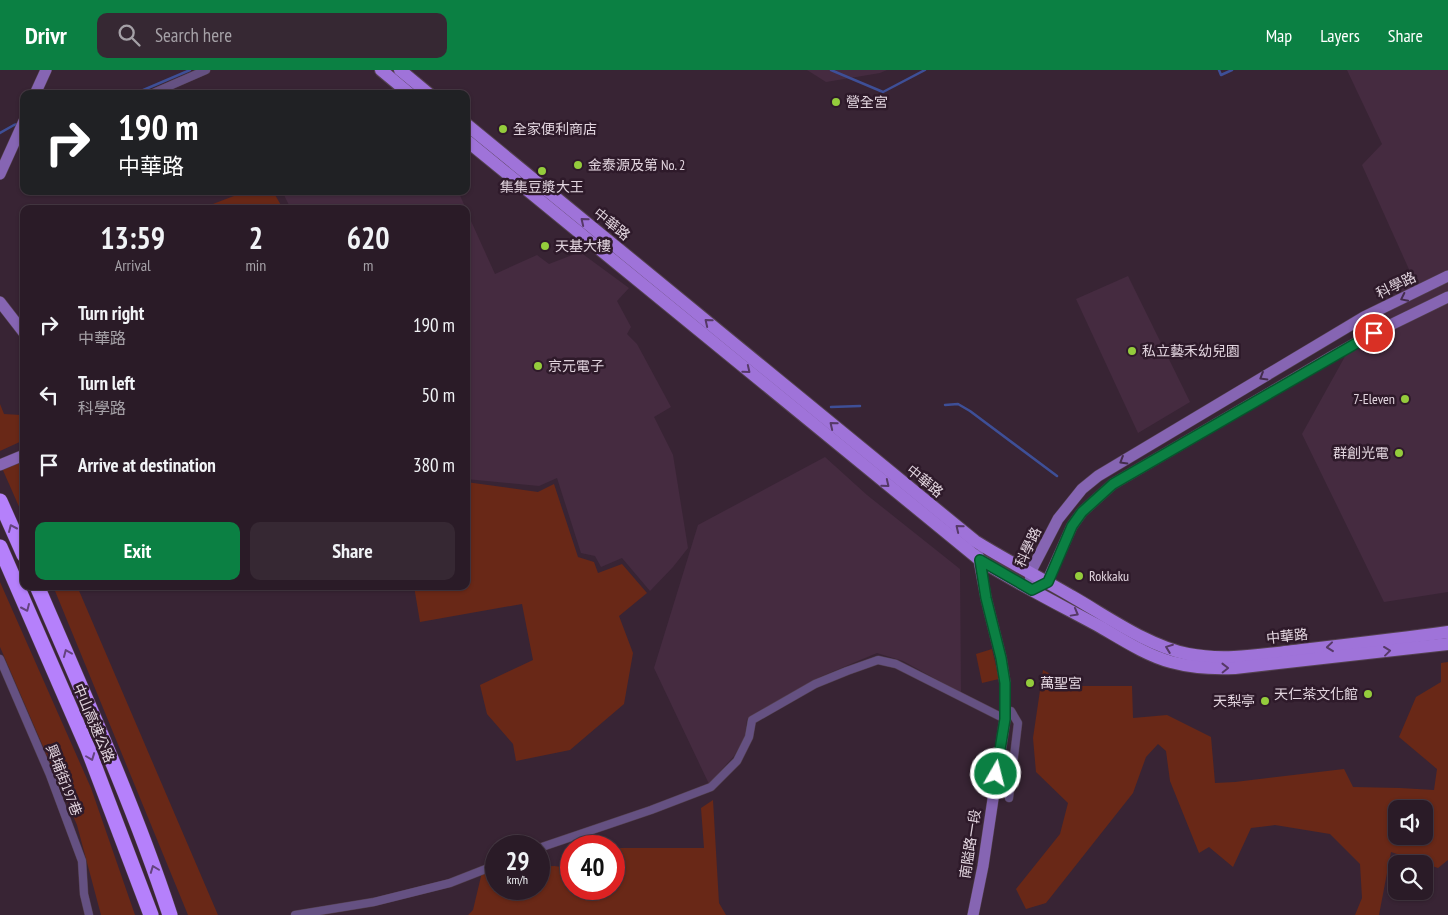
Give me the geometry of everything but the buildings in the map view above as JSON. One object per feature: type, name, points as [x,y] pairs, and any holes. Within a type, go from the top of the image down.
[{"type":"highway","points":[[0,501],[20,546]]},
{"type":"highway","name":"中山高速公路","points":[[0,547],[88,749],[150,915]]},
{"type":"highway","name":"中山高速公路","points":[[40,590],[99,728],[158,879],[170,915]]},
{"type":"main road","points":[[381,70],[405,90]]},
{"type":"main road","points":[[400,70],[424,90]]},
{"type":"main road","name":"中華路","points":[[470,127],[870,462],[980,560],[1158,657],[1187,666],[1210,669],[1236,668],[1423,641],[1448,632]]},
{"type":"main road","name":"中華路","points":[[470,143],[870,462],[975,541],[1143,637],[1173,650],[1207,657],[1233,657],[1423,641],[1448,644]]},
{"type":"street","points":[[37,90],[46,70]]},
{"type":"street","points":[[160,90],[206,70]]},
{"type":"street","points":[[0,174],[20,131]]},
{"type":"street","name":"科學路","points":[[1048,582],[1032,590],[1030,573],[1058,519],[1068,504],[1098,476],[1354,323],[1448,276]]},
{"type":"street","points":[[1048,582],[1072,526],[1082,512],[1113,484],[1331,357],[1374,333],[1448,297]]},
{"type":"street","points":[[0,302],[20,328]]},
{"type":"street","points":[[0,465],[18,457]]},
{"type":"street","name":"南隘路一段","points":[[973,915],[983,866],[1005,715],[1005,683],[1001,658],[986,598],[975,541]]},
{"type":"street","name":"興埔街197巷","points":[[0,659],[50,775],[82,861],[84,894],[89,915]]},
{"type":"street","points":[[550,844],[651,810],[711,787],[737,760],[749,738],[752,720],[815,684],[878,660],[896,664],[1005,715],[1011,711],[1018,723],[1009,798]]},
{"type":"street","points":[[295,915],[374,902],[450,883],[485,869]]},
{"type":"shaded area","points":[[807,70],[887,70],[880,73],[826,82]]},
{"type":"shaded area","points":[[1347,70],[1448,70],[1448,592],[1384,602],[1302,434],[1358,333],[1412,276],[1362,165],[1382,144]]},
{"type":"shaded area","points":[[236,195],[275,195],[281,205],[210,205]]},
{"type":"shaded area","points":[[284,195],[460,195],[464,205],[289,205]]},
{"type":"shaded area","points":[[470,219],[495,274],[537,255],[549,264],[580,252],[629,288],[617,301],[631,327],[627,334],[637,344],[671,407],[654,417],[673,455],[688,548],[650,591],[622,558],[601,567],[595,556],[581,553],[557,478],[539,486],[470,479]]},
{"type":"shaded area","name":"私立藝禾幼兒園","points":[[1128,276],[1190,402],[1138,433],[1076,299]]},
{"type":"shaded area","points":[[0,404],[4,414],[20,415],[20,442],[0,451]]},
{"type":"shaded area","points":[[825,457],[867,495],[960,569],[961,693],[903,661],[877,653],[820,677],[747,719],[745,737],[734,756],[709,784],[654,668],[698,525]]},
{"type":"shaded area","points":[[20,463],[20,509],[2,468]]},
{"type":"shaded area","points":[[470,483],[538,492],[554,484],[578,557],[594,562],[598,573],[622,564],[647,593],[619,616],[633,653],[624,704],[570,750],[516,761],[513,744],[487,714],[480,685],[533,660],[522,604],[420,622],[415,590],[470,590]]},
{"type":"shaded area","points":[[0,582],[91,788],[135,915],[101,915],[77,825],[0,647]]},
{"type":"shaded area","points":[[55,590],[79,590],[218,915],[188,915]]},
{"type":"shaded area","points":[[992,649],[999,679],[982,683],[976,654]]},
{"type":"shaded area","points":[[1448,662],[1448,860],[1438,868],[1433,866],[1433,855],[1400,855],[1391,852],[1390,855],[1388,855],[1388,868],[1379,915],[1355,915],[1362,898],[1360,864],[1330,834],[1275,825],[1251,828],[1233,867],[1209,847],[1199,853],[1170,781],[1166,751],[1158,744],[1146,757],[1133,793],[1046,903],[1026,909],[1016,889],[1060,834],[1068,803],[1036,772],[1033,738],[1043,670],[1073,686],[1132,686],[1133,718],[1167,715],[1211,737],[1215,783],[1344,769],[1353,787],[1434,790],[1437,769],[1399,737],[1416,697],[1441,682],[1441,663]]},
{"type":"shaded area","points":[[713,800],[719,903],[726,915],[468,915],[473,910],[482,872],[485,872],[485,900],[550,900],[550,866],[554,866],[560,867],[560,900],[625,900],[625,848],[704,848],[701,808]]},
{"type":"waterway","points":[[143,90],[190,70]]},
{"type":"waterway","points":[[831,70],[883,92],[925,70]]},
{"type":"waterway","points":[[1219,70],[1221,75],[1232,70]]},
{"type":"waterway","points":[[0,133],[18,124]]},
{"type":"waterway","points":[[945,405],[958,404],[970,411],[1057,476]]},
{"type":"waterway","points":[[831,407],[860,406]]},
{"type":"place","name":"營全宮","points":[[836,102]]},
{"type":"place","name":"全家便利商店","points":[[503,129]]},
{"type":"place","name":"金泰源及第 No. 2","points":[[578,165]]},
{"type":"place","name":"集集豆漿大王","points":[[542,171]]},
{"type":"place","name":"天基大樓","points":[[545,246]]},
{"type":"place","name":"私立藝禾幼兒園","points":[[1132,351]]},
{"type":"place","name":"京元電子","points":[[538,366]]},
{"type":"place","name":"7-Eleven","points":[[1405,399]]},
{"type":"place","name":"群創光電","points":[[1399,453]]},
{"type":"place","name":"Rokkaku","points":[[1079,576]]},
{"type":"place","name":"萬聖宮","points":[[1030,683]]},
{"type":"place","name":"天仁茶文化館","points":[[1368,694]]},
{"type":"place","name":"天梨亭","points":[[1265,701]]},
{"type":"route","points":[[996,774],[1005,719],[1005,683],[1001,658],[986,598],[980,560],[1032,590],[1048,582],[1072,526],[1082,512],[1113,484],[1374,333]]}]
